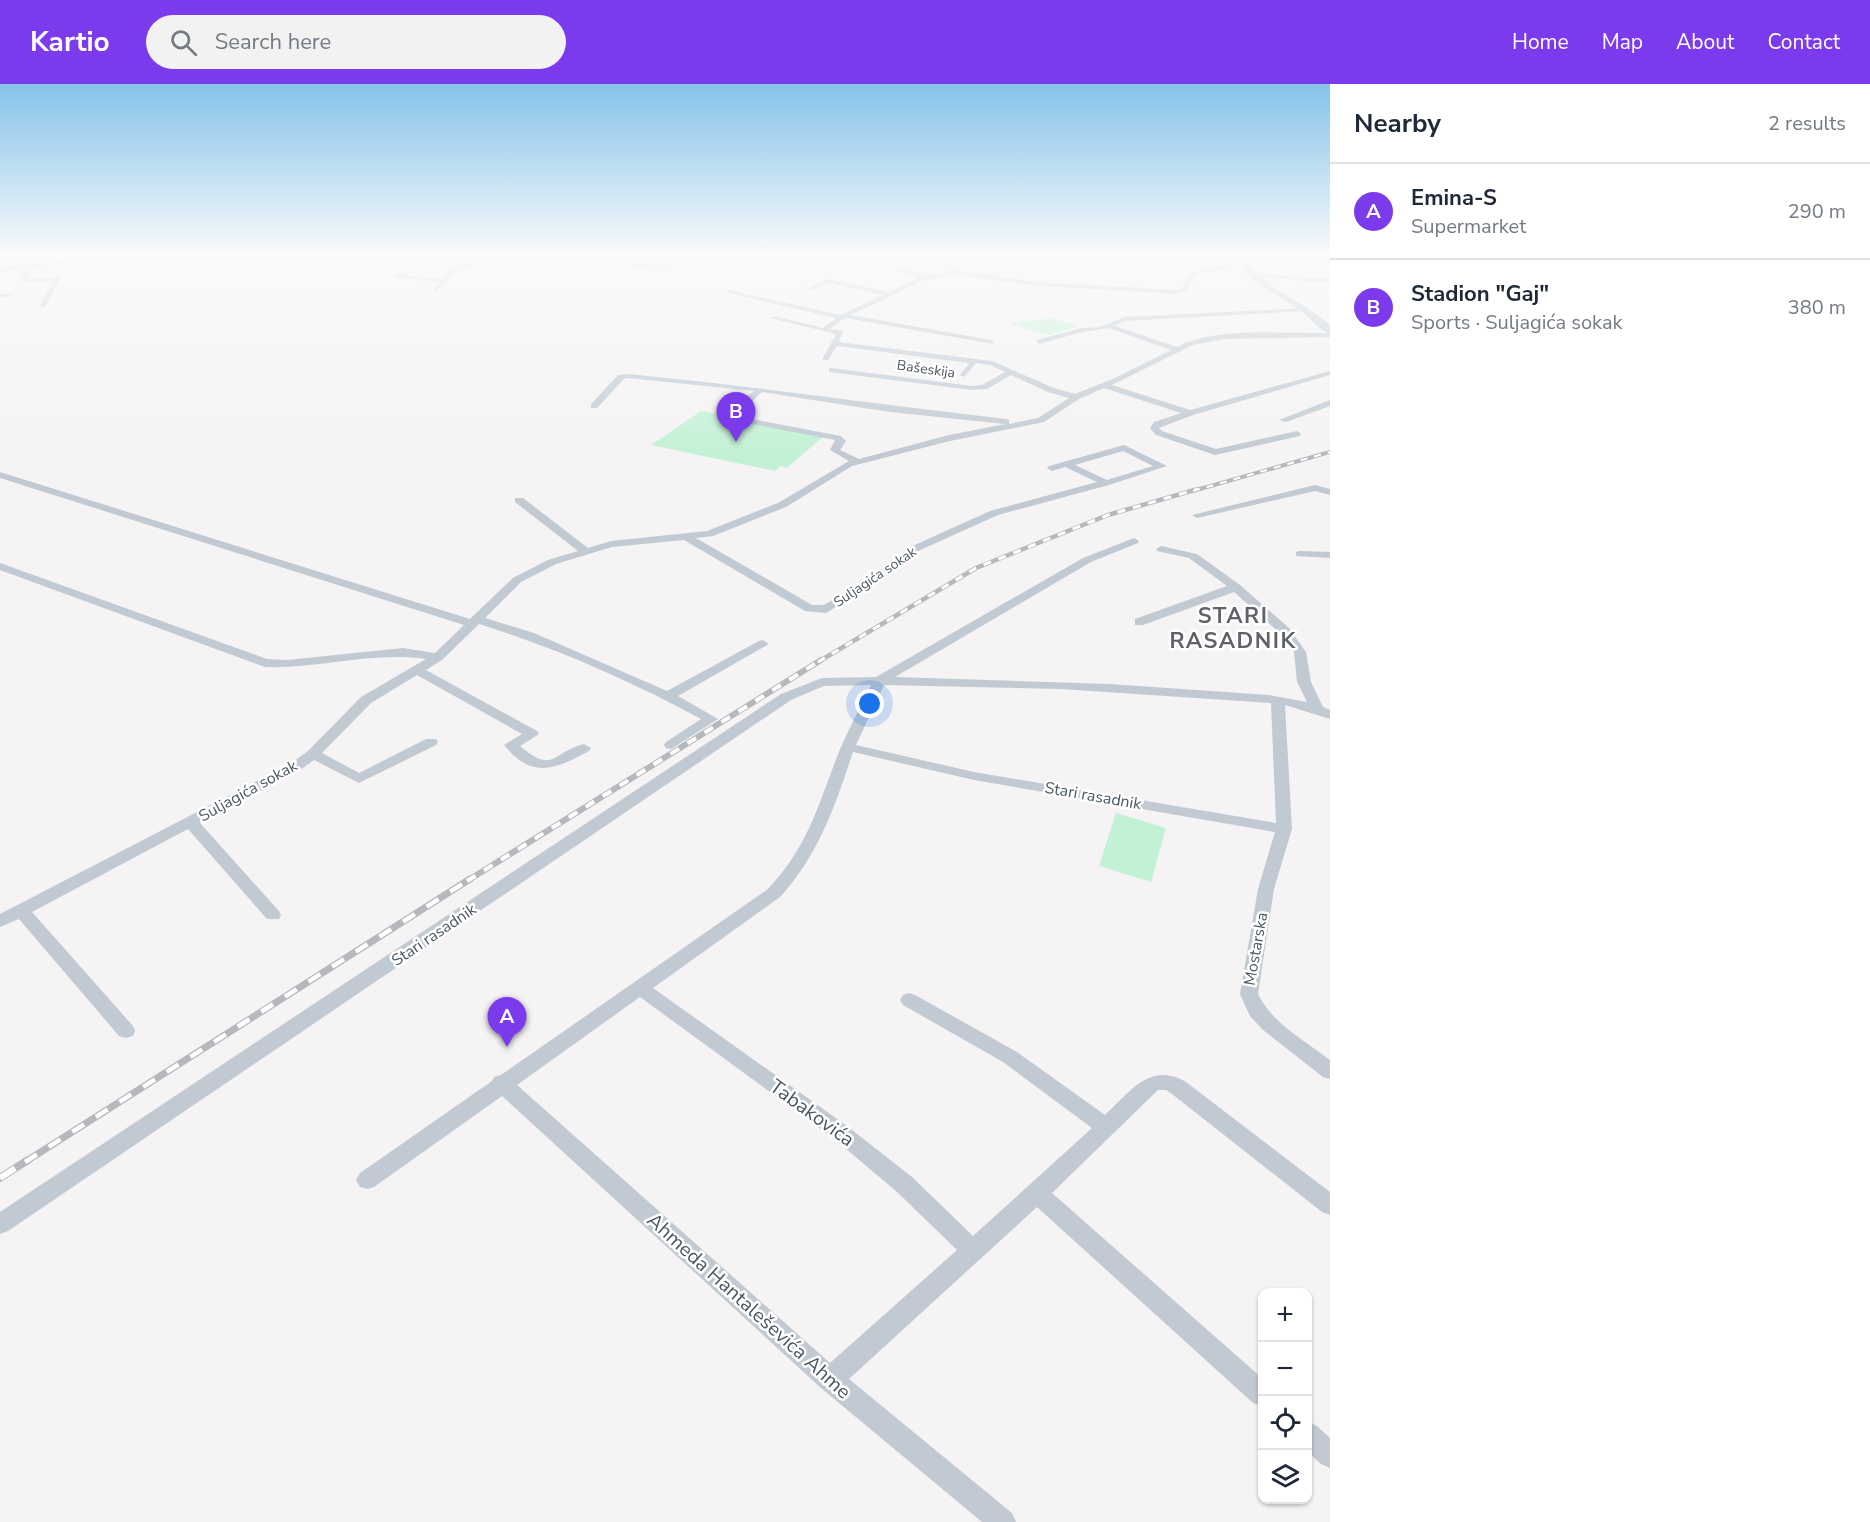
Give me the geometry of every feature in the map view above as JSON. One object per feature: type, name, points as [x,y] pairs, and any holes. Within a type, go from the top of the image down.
[{"type":"main road","points":[[1317,321],[1330,333]]},
{"type":"street","points":[[787,321],[840,333],[825,358]]},
{"type":"street","points":[[824,330],[837,321]]},
{"type":"street","points":[[867,321],[991,342]]},
{"type":"street","points":[[1039,342],[1109,326],[1120,321]]},
{"type":"street","points":[[1109,326],[1176,349]]},
{"type":"street","name":"Suljagića sokak","points":[[0,921],[272,781],[313,754],[366,700],[438,657],[517,580],[552,562],[584,550],[619,543],[688,538],[709,534],[782,505],[807,492],[834,471],[856,461],[949,438],[1020,426],[1041,420],[1076,397],[1104,386],[1176,349],[1214,338],[1330,333]]},
{"type":"street","name":"Bašeskija","points":[[835,344],[997,364],[1040,386],[1076,397]]},
{"type":"street","points":[[964,375],[974,361]]},
{"type":"street","name":"Bašeskija","points":[[832,370],[972,388],[984,387],[1012,371]]},
{"type":"street","points":[[1297,434],[1215,452],[1155,430],[1157,424],[1190,413],[1330,373]]},
{"type":"street","points":[[594,406],[624,376],[682,386],[760,390],[1020,426]]},
{"type":"street","points":[[1104,386],[1190,413]]},
{"type":"street","points":[[760,390],[729,417],[838,438],[841,441],[835,450],[856,461]]},
{"type":"street","points":[[1283,420],[1330,403]]},
{"type":"street","name":"Suljagića sokak","points":[[688,538],[809,608],[821,610],[890,569],[912,550],[994,513],[1162,466],[1124,448],[1052,468]]},
{"type":"street","points":[[1066,464],[1106,483]]},
{"type":"street","points":[[0,475],[474,622],[530,636],[666,695],[711,719],[671,745]]},
{"type":"street","points":[[1197,515],[1315,488],[1330,492]]},
{"type":"street","points":[[519,500],[584,550]]},
{"type":"street","name":"Stari rasadnik","points":[[879,681],[1087,560],[1134,541]]},
{"type":"street","name":"Stari rasadnik","points":[[1161,549],[1193,556],[1236,587],[1292,638],[1300,652],[1304,682],[1324,712]]},
{"type":"street","points":[[1300,554],[1330,555]]},
{"type":"street","points":[[0,566],[265,663],[287,664],[403,652],[438,657]]},
{"type":"street","points":[[1138,622],[1236,587]]},
{"type":"street","points":[[666,695],[675,693],[763,644]]},
{"type":"street","points":[[417,670],[532,734],[511,745],[541,767],[548,766],[584,748]]},
{"type":"street","points":[[367,1180],[501,1083],[754,908],[788,879],[813,843],[848,747],[879,681]]},
{"type":"street","name":"Stari rasadnik","points":[[0,1224],[786,697],[822,682],[879,681],[1111,687],[1278,701],[1324,712]]},
{"type":"street","points":[[1278,701],[1284,830]]},
{"type":"street","points":[[313,754],[358,779],[431,742]]},
{"type":"street","name":"Stari rasadnik","points":[[848,747],[974,776],[1284,830]]},
{"type":"street","name":"Suljagića sokak","points":[[191,823],[273,915]]},
{"type":"street","name":"Mostarska","points":[[1284,830],[1266,889],[1249,994],[1257,1011],[1270,1025],[1330,1071]]},
{"type":"street","points":[[21,910],[126,1031]]},
{"type":"street","name":"Tabakovića","points":[[640,988],[840,1132],[904,1184],[973,1251]]},
{"type":"street","points":[[909,1000],[1010,1057],[1106,1127]]},
{"type":"street","points":[[830,1379],[1037,1193],[1152,1084],[1164,1081],[1172,1083],[1330,1205]]},
{"type":"street","name":"Ahmeda Hantaleševića Ahme","points":[[501,1083],[830,1379],[1003,1522]]},
{"type":"street","points":[[1037,1193],[1258,1390]]},
{"type":"street","points":[[1312,1439],[1330,1455]]},
{"type":"green space","points":[[1061,321],[1079,326],[1049,335],[1010,324]]},
{"type":"green space","points":[[701,411],[825,435],[787,468],[781,466],[775,471],[651,445]]},
{"type":"green space","points":[[1116,813],[1166,828],[1151,882],[1099,866]]},
{"type":"railway","points":[[1193,491],[1330,452]]},
{"type":"railway","points":[[818,662],[976,568],[1108,515],[1198,489]]},
{"type":"railway","points":[[467,881],[821,660]]},
{"type":"railway","points":[[25,1162],[470,879]]},
{"type":"railway","points":[[0,1178],[28,1160]]},
{"type":"place","name":"Stadion \"Gaj\"","points":[[736,442]]},
{"type":"place","name":"Emina-S","points":[[507,1047]]},
{"type":"district","name":"STARI RASADNIK","points":[[1233,628]]}]
